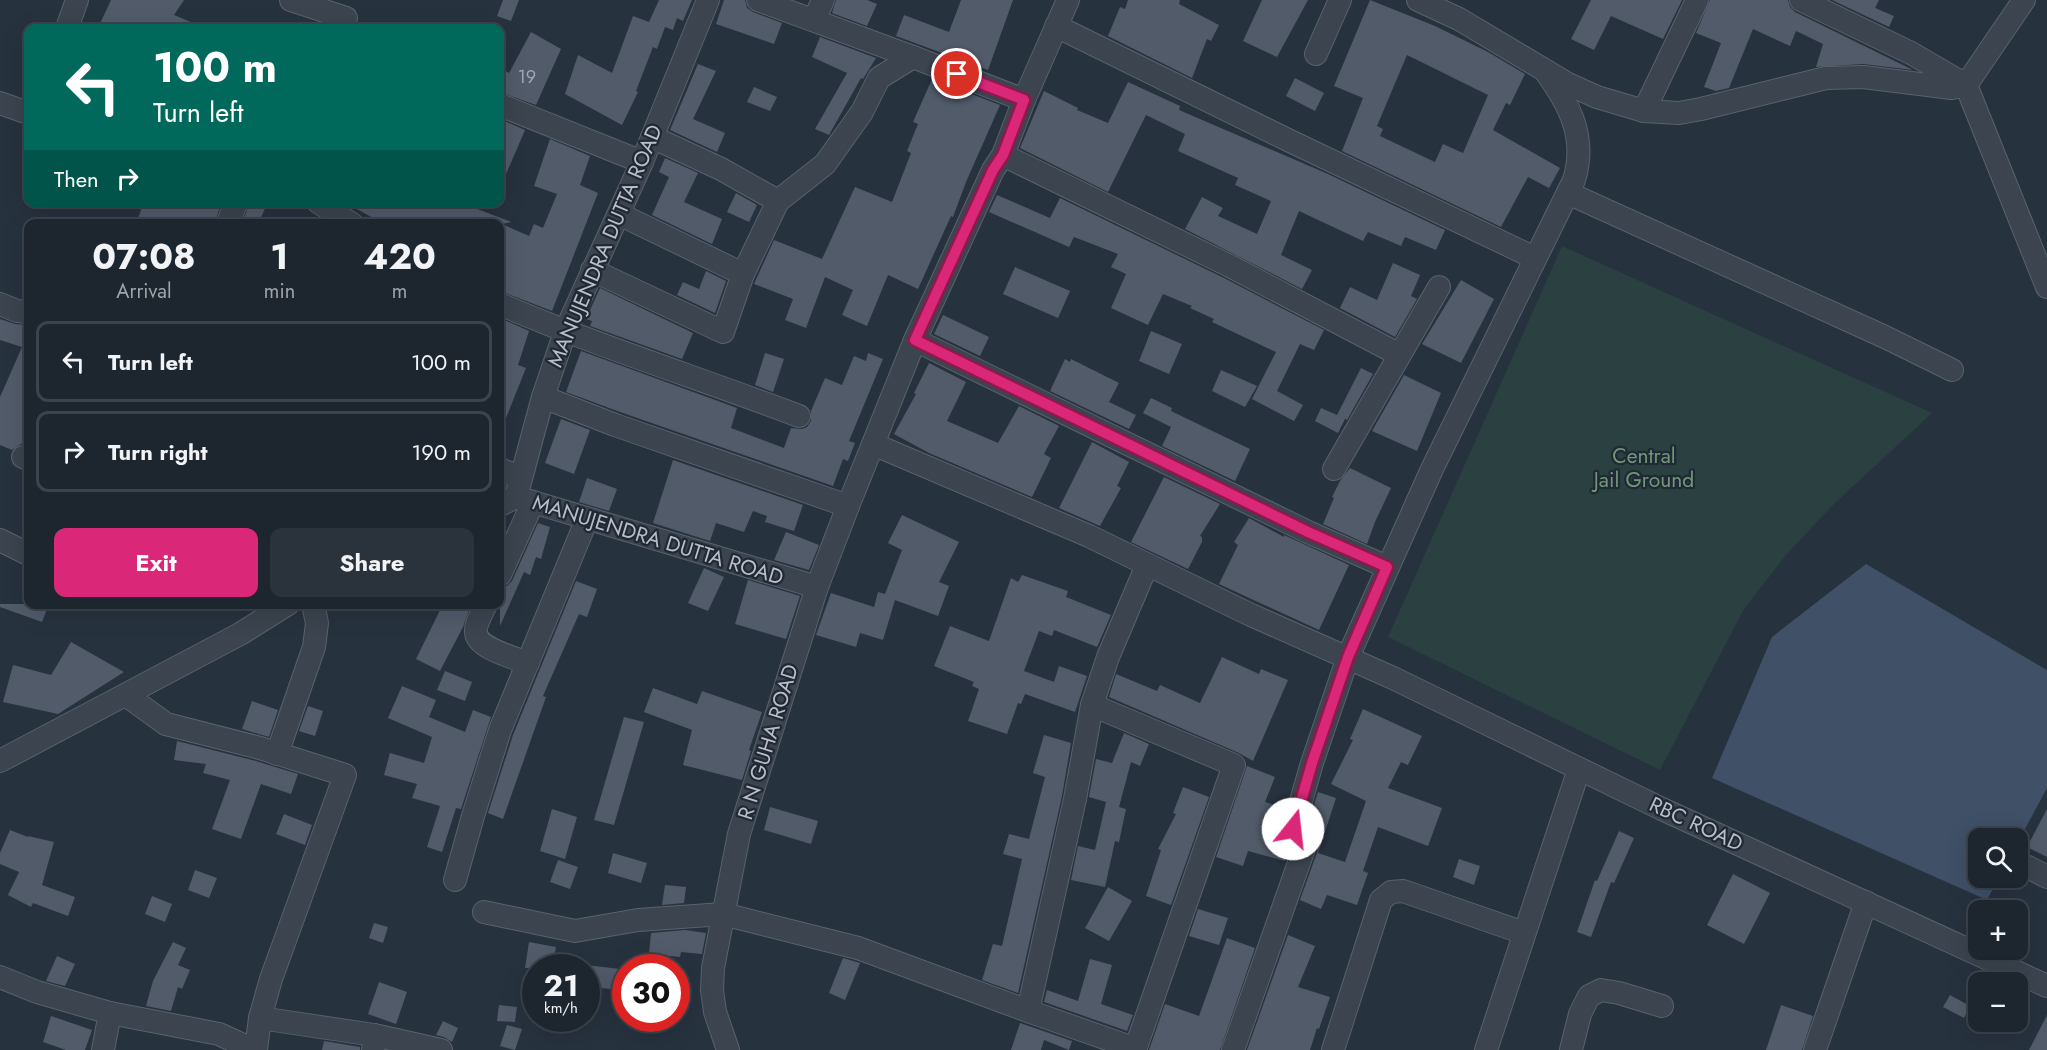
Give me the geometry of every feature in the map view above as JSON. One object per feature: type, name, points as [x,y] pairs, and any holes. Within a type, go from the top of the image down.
[{"type":"street","points":[[68,24],[77,0]]},
{"type":"street","points":[[291,0],[346,18],[345,24]]},
{"type":"street","name":"MANUJENDRA DUTTA ROAD","points":[[504,556],[543,397],[565,332],[642,162],[708,0]]},
{"type":"street","points":[[758,0],[818,10],[913,57],[1024,100]]},
{"type":"street","name":"R N GUHA ROAD","points":[[728,1050],[716,1012],[712,990],[713,968],[723,914],[740,834],[817,587],[915,340],[993,170],[1003,155],[1024,100],[1068,0]]},
{"type":"street","points":[[1316,54],[1340,0]]},
{"type":"street","points":[[1418,0],[1459,19],[1545,71],[1597,97],[1644,111],[1679,112],[1701,109],[1826,78],[1863,77],[1952,88],[1966,85],[2024,0]]},
{"type":"street","points":[[1644,111],[1696,0]]},
{"type":"street","points":[[1801,0],[1840,8],[1966,85],[2047,287]]},
{"type":"street","points":[[1056,26],[1535,258]]},
{"type":"street","points":[[592,270],[723,332],[743,274],[778,201],[825,165],[862,112],[879,78],[913,57]]},
{"type":"street","points":[[1233,1050],[1307,840],[1293,829],[1312,763],[1348,657],[1432,469],[1568,193],[1578,166],[1579,139],[1570,110],[1545,71]]},
{"type":"street","points":[[0,103],[24,112]]},
{"type":"street","points":[[504,107],[642,162]]},
{"type":"street","points":[[652,136],[722,169],[778,201]]},
{"type":"street","points":[[1003,155],[1230,266],[1398,354]]},
{"type":"street","points":[[1568,193],[1885,337],[1952,370]]},
{"type":"street","points":[[326,207],[344,219]]},
{"type":"street","points":[[619,214],[743,274]]},
{"type":"street","points":[[1334,469],[1398,354],[1439,287]]},
{"type":"street","points":[[0,304],[24,312]]},
{"type":"street","points":[[504,305],[565,332],[700,378],[799,416]]},
{"type":"street","points":[[915,340],[1308,532],[1387,567]]},
{"type":"street","points":[[543,397],[615,425],[848,506]]},
{"type":"street","name":"RBC ROAD","points":[[873,444],[1089,536],[1251,615],[1348,657],[1579,769],[2047,986]]},
{"type":"street","name":"MANUJENDRA DUTTA ROAD","points":[[504,475],[517,496],[817,587]]},
{"type":"street","points":[[455,880],[501,730],[587,519]]},
{"type":"street","points":[[0,540],[24,552]]},
{"type":"street","points":[[1028,1011],[1075,800],[1092,705],[1108,657],[1147,565]]},
{"type":"street","points":[[0,761],[240,634],[275,609]]},
{"type":"street","points":[[277,754],[314,647],[316,623],[314,609]]},
{"type":"street","points":[[484,609],[476,628],[475,634],[478,639],[495,651],[528,663]]},
{"type":"street","points":[[0,977],[37,992],[110,1012],[219,1034],[255,1050],[260,1018],[271,979],[345,775],[166,724],[126,695]]},
{"type":"street","points":[[484,912],[574,931],[638,920],[723,914],[858,948],[1028,1011],[1081,1040],[1135,1049],[1234,765],[1092,705]]},
{"type":"street","points":[[1486,1050],[1579,769]]},
{"type":"street","points":[[1333,1050],[1382,900],[1392,892],[1403,891],[1524,933]]},
{"type":"street","points":[[1815,1050],[1866,902]]},
{"type":"street","points":[[1571,1050],[1580,1014],[1589,996],[1601,990],[1662,1006]]},
{"type":"street","points":[[103,1050],[110,1012]]},
{"type":"street","points":[[260,1018],[373,1042],[441,1050]]},
{"type":"green space","name":"Central Jail Ground","points":[[1562,246],[1932,413],[1834,504],[1786,555],[1744,609],[1660,770],[1388,637]]},
{"type":"water","points":[[1866,564],[2047,670],[2047,788],[2026,828],[1968,828],[1968,888],[1994,888],[1987,900],[1712,778],[1772,637]]},
{"type":"building","points":[[111,0],[184,0],[174,15],[195,24],[100,24]]},
{"type":"building","points":[[503,0],[519,0],[511,21],[497,16]]},
{"type":"building","points":[[659,0],[692,0],[683,21],[677,18],[673,30],[665,27],[657,49],[653,47],[636,91],[638,92],[622,125],[565,94],[578,55],[612,73],[633,16],[649,22]]},
{"type":"building","points":[[724,0],[745,0],[747,8],[753,12],[782,23],[774,44],[716,24]]},
{"type":"building","points":[[836,0],[867,0],[877,4],[867,26],[832,13]]},
{"type":"building","points":[[961,0],[1013,0],[988,70],[896,36],[904,15],[949,32]]},
{"type":"building","points":[[1128,0],[1180,0],[1179,4],[1219,25],[1211,41],[1207,39],[1192,78],[1108,36],[1120,7],[1125,9]]},
{"type":"building","points":[[1262,0],[1308,0],[1277,57],[1243,41]]},
{"type":"building","points":[[1370,0],[1435,26],[1488,52],[1525,74],[1510,105],[1506,103],[1493,130],[1560,168],[1549,188],[1528,177],[1501,227],[1342,151],[1363,98],[1334,86]],"holes":[[[1407,55],[1488,95],[1463,153],[1443,144],[1435,162],[1380,136],[1383,129],[1377,126]]]},
{"type":"building","points":[[1591,0],[1682,0],[1663,39],[1611,16],[1594,50],[1571,39]]},
{"type":"building","points":[[1710,0],[1788,0],[1795,12],[1913,70],[1863,64],[1816,67],[1823,44],[1796,31],[1790,46],[1753,29],[1729,88],[1716,91],[1704,87],[1721,43],[1696,33]]},
{"type":"building","points":[[1832,0],[1879,0],[1875,8],[1894,16],[1889,27]]},
{"type":"building","points":[[531,32],[561,49],[536,105],[504,93],[504,70],[509,73]]},
{"type":"building","points":[[820,37],[876,58],[863,79],[861,78],[829,135],[815,129],[847,73],[812,57]]},
{"type":"building","points":[[698,64],[716,71],[693,119],[725,133],[717,152],[670,130]]},
{"type":"building","points":[[1295,78],[1324,93],[1315,111],[1286,96]]},
{"type":"building","points":[[932,79],[1000,105],[953,217],[951,216],[918,289],[888,275],[867,326],[842,315],[853,290],[825,277],[806,328],[785,320],[793,299],[754,284],[774,240],[822,259],[855,187],[892,202],[911,153],[907,151],[918,124],[913,122]]},
{"type":"building","points":[[1128,82],[1180,106],[1179,110],[1328,174],[1445,230],[1436,250],[1405,237],[1401,246],[1368,232],[1363,241],[1299,211],[1281,255],[1312,270],[1302,289],[1185,229],[1202,197],[1223,208],[1218,216],[1257,234],[1271,201],[1235,185],[1238,178],[1178,151],[1185,134],[1146,115],[1108,192],[1020,148],[1044,91],[1078,108],[1077,110],[1108,123]]},
{"type":"building","points":[[754,87],[777,97],[770,111],[747,102]]},
{"type":"building","points":[[504,121],[525,130],[504,179]]},
{"type":"building","points":[[550,139],[590,156],[580,185],[598,193],[552,311],[504,293],[504,225],[529,236],[534,224],[543,228],[557,194],[534,186]]},
{"type":"building","points":[[665,158],[698,173],[684,202],[722,219],[712,244],[652,215],[669,177],[659,172]]},
{"type":"building","points":[[736,193],[757,205],[749,222],[727,212]]},
{"type":"building","points":[[997,195],[1050,218],[1060,198],[1324,330],[1314,350],[1300,344],[1277,391],[1303,405],[1294,421],[1252,399],[1276,352],[1212,322],[1214,319],[1190,308],[1192,306],[1163,294],[1148,325],[1111,308],[1126,274],[1111,267],[1118,254],[1074,237],[1069,247],[989,212]]},
{"type":"building","points":[[142,207],[220,207],[216,219],[138,219]]},
{"type":"building","points":[[248,207],[266,207],[260,219],[244,219]]},
{"type":"building","points":[[353,207],[472,207],[503,219],[375,219]]},
{"type":"building","points":[[1393,263],[1420,275],[1411,296],[1417,299],[1395,337],[1340,308],[1350,287],[1377,300]]},
{"type":"building","points":[[1015,267],[1070,291],[1058,318],[1003,294]]},
{"type":"building","points":[[706,271],[726,281],[715,313],[677,295],[683,282],[699,289]]},
{"type":"building","points":[[1461,280],[1494,299],[1461,363],[1422,344]]},
{"type":"building","points":[[600,288],[693,333],[682,359],[590,326],[592,321],[586,319]]},
{"type":"building","points":[[943,315],[989,337],[980,356],[934,334]]},
{"type":"building","points":[[0,319],[24,325],[24,444],[12,450],[0,445],[0,397],[22,347],[0,340]]},
{"type":"building","points":[[504,320],[529,331],[518,365],[526,368],[504,423]]},
{"type":"building","points":[[1151,331],[1182,344],[1169,374],[1139,361]]},
{"type":"building","points":[[581,351],[737,408],[731,428],[784,448],[791,428],[802,429],[807,427],[811,421],[811,411],[825,378],[842,385],[854,356],[866,361],[868,353],[883,359],[849,441],[855,443],[848,461],[843,459],[833,486],[566,392]]},
{"type":"building","points":[[765,353],[784,359],[773,392],[755,385]]},
{"type":"building","points":[[1065,359],[1070,362],[1071,359],[1119,383],[1109,402],[1136,415],[1129,429],[1050,391]]},
{"type":"building","points":[[929,363],[966,382],[947,421],[998,443],[1019,406],[1059,426],[1044,454],[1051,458],[1032,497],[929,453],[894,434],[916,394],[914,393]]},
{"type":"building","points":[[1361,368],[1373,374],[1347,420],[1342,417],[1345,419],[1338,433],[1315,421],[1321,408],[1337,415]]},
{"type":"building","points":[[1221,370],[1257,386],[1245,407],[1212,391]]},
{"type":"building","points":[[1404,375],[1441,393],[1417,451],[1372,431]]},
{"type":"building","points":[[1151,398],[1172,408],[1171,411],[1250,449],[1235,481],[1162,446],[1171,427],[1143,413]]},
{"type":"building","points":[[561,419],[590,430],[574,474],[545,463]]},
{"type":"building","points":[[1092,442],[1129,462],[1117,486],[1121,488],[1100,526],[1059,508]]},
{"type":"building","points":[[673,460],[803,505],[794,531],[765,522],[767,516],[753,511],[744,532],[716,523],[710,541],[653,523]]},
{"type":"building","points":[[1350,468],[1391,488],[1367,544],[1323,524],[1334,498],[1332,497]]},
{"type":"building","points":[[1164,477],[1220,504],[1200,536],[1202,542],[1188,569],[1131,542]]},
{"type":"building","points":[[587,478],[617,489],[609,511],[579,502]]},
{"type":"building","points":[[902,515],[959,542],[939,582],[949,586],[938,616],[895,600],[883,640],[860,633],[856,647],[816,635],[831,593],[874,607],[878,592],[885,594],[902,550],[888,543]]},
{"type":"building","points":[[1249,518],[1284,537],[1284,535],[1349,565],[1319,630],[1219,584],[1238,545],[1234,542]]},
{"type":"building","points":[[538,523],[550,527],[541,559],[536,557],[530,575],[524,572],[500,626],[500,609],[504,609],[504,587],[512,581]]},
{"type":"building","points":[[786,532],[819,545],[809,570],[774,560]]},
{"type":"building","points":[[704,568],[724,577],[708,611],[688,603]]},
{"type":"building","points":[[1022,575],[1068,591],[1066,597],[1111,615],[1097,647],[1054,630],[1052,636],[1039,631],[1024,671],[1054,682],[1059,666],[1087,676],[1075,712],[1025,694],[1021,704],[1018,703],[1007,734],[968,721],[979,689],[972,686],[974,682],[934,666],[950,626],[989,641],[1011,578],[1018,582]]},
{"type":"building","points":[[748,580],[800,596],[786,639],[735,624]]},
{"type":"building","points":[[576,581],[597,589],[587,617],[579,614],[543,696],[546,697],[503,819],[488,813],[513,735]]},
{"type":"building","points":[[0,604],[24,604],[24,609],[47,609],[42,622],[0,607]]},
{"type":"building","points":[[441,609],[469,609],[463,627],[440,671],[416,659]]},
{"type":"building","points":[[71,642],[124,672],[58,714],[3,702],[13,665],[51,675]]},
{"type":"building","points":[[1222,657],[1259,674],[1261,669],[1288,680],[1253,761],[1109,697],[1116,674],[1157,691],[1160,685],[1200,703]]},
{"type":"building","points":[[445,671],[472,682],[465,701],[437,690]]},
{"type":"building","points":[[402,686],[436,700],[429,717],[465,732],[473,710],[491,717],[461,809],[456,808],[442,852],[427,847],[440,806],[412,798],[417,784],[384,775],[390,753],[424,763],[432,737],[388,718]]},
{"type":"building","points":[[653,688],[697,704],[702,691],[762,712],[742,780],[683,765],[692,730],[644,712]]},
{"type":"building","points":[[252,701],[278,710],[269,737],[242,729]]},
{"type":"building","points":[[308,706],[323,711],[315,736],[299,731]]},
{"type":"building","points":[[1363,709],[1422,736],[1408,765],[1401,762],[1388,788],[1442,808],[1428,846],[1378,827],[1363,871],[1368,873],[1357,905],[1327,895],[1321,909],[1300,900],[1320,844],[1320,836],[1308,824],[1318,792],[1336,798],[1318,853],[1345,862],[1366,801],[1331,784],[1353,740],[1350,739]]},
{"type":"building","points":[[624,717],[644,722],[614,825],[594,820]]},
{"type":"building","points":[[1124,733],[1149,744],[1140,766],[1131,762],[1119,807],[1126,809],[1119,842],[1115,841],[1105,887],[1071,880],[1078,846],[1095,850],[1106,802],[1089,797],[1096,759],[1112,763]]},
{"type":"building","points":[[1044,735],[1071,743],[1062,796],[1018,993],[982,980],[993,944],[1002,946],[1022,859],[1003,854],[1009,834],[1029,839],[1045,777],[1033,773]]},
{"type":"building","points":[[177,741],[298,774],[291,794],[261,784],[241,839],[212,829],[230,780],[203,773],[206,764],[174,760]]},
{"type":"building","points":[[1247,766],[1275,777],[1265,802],[1285,808],[1280,832],[1291,845],[1285,861],[1248,851],[1243,866],[1216,857]]},
{"type":"building","points":[[1183,787],[1209,797],[1171,905],[1146,896],[1161,850],[1158,849],[1176,814],[1173,813]]},
{"type":"building","points":[[770,807],[818,821],[811,844],[764,830]]},
{"type":"building","points":[[552,809],[577,817],[565,859],[540,851]]},
{"type":"building","points":[[2047,809],[2047,857],[2028,848]]},
{"type":"building","points":[[284,814],[312,825],[305,845],[276,834]]},
{"type":"building","points":[[10,830],[28,837],[54,842],[42,885],[75,897],[68,916],[33,903],[31,907],[8,895],[19,872],[0,864],[0,853]]},
{"type":"building","points":[[1619,831],[1634,838],[1614,883],[1611,882],[1591,937],[1577,932],[1595,880],[1597,881]]},
{"type":"building","points":[[613,853],[647,863],[641,883],[608,873]]},
{"type":"building","points":[[1459,859],[1480,866],[1474,885],[1453,877]]},
{"type":"building","points":[[558,860],[578,867],[570,889],[550,882]]},
{"type":"building","points":[[195,870],[217,878],[209,898],[188,890]]},
{"type":"building","points":[[1733,874],[1770,893],[1744,944],[1707,925]]},
{"type":"building","points":[[665,885],[686,887],[684,903],[662,905]]},
{"type":"building","points":[[1108,887],[1132,901],[1109,941],[1085,928]]},
{"type":"building","points":[[152,896],[172,904],[165,922],[145,914]]},
{"type":"building","points":[[1198,909],[1228,918],[1219,945],[1189,936]]},
{"type":"building","points":[[374,923],[388,927],[383,943],[369,938]]},
{"type":"building","points":[[685,930],[706,933],[702,954],[681,952],[681,954],[649,954],[651,933]]},
{"type":"building","points":[[1288,935],[1315,946],[1298,987],[1330,997],[1319,1029],[1317,1028],[1310,1050],[1247,1050]]},
{"type":"building","points":[[1227,938],[1255,948],[1220,1050],[1149,1050],[1165,1004],[1199,1016]]},
{"type":"building","points":[[173,942],[186,948],[178,965],[190,970],[182,989],[178,987],[171,1011],[146,1006],[153,981]]},
{"type":"building","points":[[529,942],[556,947],[555,954],[527,954]]},
{"type":"building","points":[[57,956],[75,964],[65,986],[46,981]]},
{"type":"building","points":[[843,958],[860,963],[845,1000],[829,993]]},
{"type":"building","points":[[1090,959],[1112,965],[1101,1004],[1133,1015],[1127,1031],[1044,1002],[1047,990],[1078,1001]]},
{"type":"building","points":[[600,967],[612,968],[612,989],[600,988]]},
{"type":"building","points":[[379,982],[407,992],[396,1024],[368,1014]]},
{"type":"building","points":[[1950,995],[1968,1005],[1968,1010],[1964,1018],[1943,1007]]},
{"type":"building","points":[[499,1005],[517,1007],[515,1022],[497,1021]]},
{"type":"building","points":[[1781,1005],[1813,1016],[1802,1050],[1766,1050]]},
{"type":"building","points":[[2047,1015],[2047,1050],[2029,1050]]},
{"type":"building","points":[[51,1016],[92,1030],[85,1050],[66,1050],[43,1042]]},
{"type":"building","points":[[443,1021],[458,1028],[452,1042],[436,1035]]},
{"type":"building","points":[[1020,1023],[1072,1041],[1069,1050],[1044,1040],[1041,1050],[1011,1050]]},
{"type":"building","points":[[507,1025],[522,1029],[515,1050],[500,1046]]},
{"type":"building","points":[[324,1041],[360,1047],[360,1050],[322,1050]]},
{"type":"route","points":[[957,74],[1024,100],[1003,155],[993,170],[915,340],[1308,532],[1387,567],[1348,657],[1312,763],[1293,829]]}]
